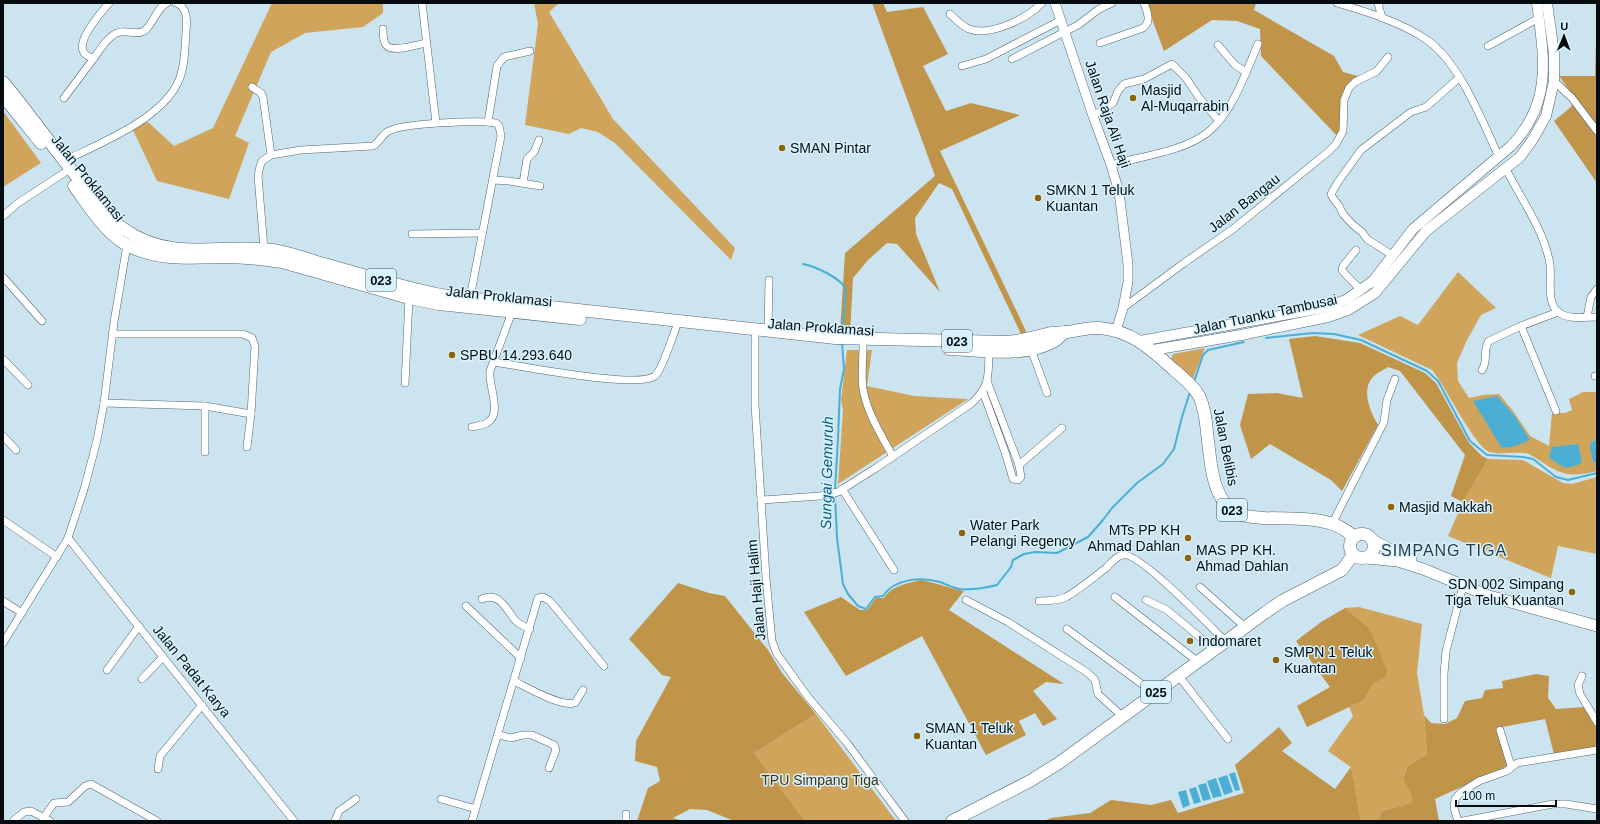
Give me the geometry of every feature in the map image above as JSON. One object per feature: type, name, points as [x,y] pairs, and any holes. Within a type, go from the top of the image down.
[{"type":"highway","name":"Jalan Proklamasi","points":[[3,82],[30,123],[64,167],[105,226],[127,245],[160,256],[263,259],[311,266],[441,295],[470,298],[541,311],[755,337],[989,351],[1052,333],[1100,328],[1116,331],[1140,341],[1153,350]]},
{"type":"highway","name":"Jalan Proklamasi","points":[[3,96],[30,123]]},
{"type":"highway","name":"Jalan Proklamasi","points":[[64,167],[112,220],[123,229],[138,238],[155,245],[172,249],[264,249],[409,298],[438,304],[512,312],[541,311],[768,330],[804,339]]},
{"type":"highway","name":"Jalan Proklamasi","points":[[863,343],[1031,349],[1054,342],[1065,332]]},
{"type":"highway","name":"Jalan Belibis","points":[[1153,350],[1192,387],[1202,403],[1216,488],[1223,501],[1231,509],[1238,514],[1255,517],[1313,520],[1332,524],[1346,529],[1354,537]]},
{"type":"highway","points":[[1357,535],[1369,535],[1374,541],[1375,545],[1373,553],[1366,558],[1360,558],[1354,555],[1350,548],[1351,540],[1354,537],[1357,535]]},
{"type":"highway","name":"025","points":[[952,821],[1030,781],[1059,763],[1197,661],[1282,601],[1342,570],[1354,555]]},
{"type":"main road","name":"Jalan Tuanku Tambusai","points":[[1140,341],[1328,307],[1346,300],[1373,281],[1413,229],[1499,157],[1524,133],[1536,111],[1542,88],[1544,64],[1537,3]]},
{"type":"main road","name":"Jalan Tuanku Tambusai","points":[[1153,350],[1328,317],[1348,310],[1375,293],[1426,231],[1485,183],[1506,169],[1520,157],[1533,139],[1546,116],[1554,81],[1554,53],[1548,3]]},
{"type":"main road","points":[[1536,111],[1546,116]]},
{"type":"main road","points":[[1454,195],[1461,204]]},
{"type":"main road","points":[[1374,541],[1415,562],[1423,569]]},
{"type":"main road","points":[[1366,558],[1398,561],[1423,569],[1489,596],[1597,626]]},
{"type":"street","points":[[94,58],[88,57],[84,54],[82,45],[95,20],[109,3]]},
{"type":"street","points":[[64,98],[112,35],[117,32],[138,33],[144,31],[157,15],[162,6],[167,3]]},
{"type":"street","points":[[3,216],[64,167],[145,119],[163,105],[176,88],[180,78],[183,62],[187,19],[184,9],[180,4],[176,3]]},
{"type":"street","points":[[422,3],[436,123]]},
{"type":"street","points":[[950,14],[964,27],[970,30],[987,31],[1032,12],[1042,3]]},
{"type":"street","name":"Jalan Raja Ali Haji","points":[[1055,3],[1111,165],[1120,203],[1128,264],[1128,282],[1123,308],[1116,331]]},
{"type":"street","points":[[1012,59],[1086,20],[1099,9],[1112,3]]},
{"type":"street","points":[[1100,43],[1147,26],[1148,18],[1144,3]]},
{"type":"street","points":[[1337,3],[1382,18],[1428,40],[1439,51],[1459,78],[1471,98],[1499,157]]},
{"type":"street","points":[[1378,3],[1382,18]]},
{"type":"street","points":[[1488,46],[1539,18]]},
{"type":"street","points":[[962,66],[986,59],[1061,20]]},
{"type":"street","points":[[383,29],[384,40],[387,46],[391,48],[426,43]]},
{"type":"street","points":[[1111,165],[1171,149],[1190,142],[1206,133],[1219,121],[1242,84],[1258,44]]},
{"type":"street","points":[[1218,45],[1235,65],[1246,72]]},
{"type":"street","points":[[488,122],[497,66],[504,57],[530,50]]},
{"type":"street","name":"Jalan Bangau","points":[[1123,308],[1233,229],[1328,152],[1336,144],[1343,131],[1345,95],[1352,85],[1377,71],[1388,57]]},
{"type":"street","points":[[1093,116],[1114,103],[1118,91],[1124,84],[1144,79],[1172,64],[1186,78],[1198,96],[1219,121]]},
{"type":"street","points":[[1392,256],[1367,239],[1362,232],[1352,225],[1332,198],[1331,194],[1361,150],[1411,112],[1426,107],[1459,78]]},
{"type":"street","points":[[1554,81],[1572,98],[1597,131]]},
{"type":"street","points":[[252,87],[261,93],[263,97],[271,155]]},
{"type":"street","points":[[264,249],[258,176],[262,161],[271,155],[301,150],[373,146],[387,132],[411,125],[436,123],[496,123],[501,130],[470,298]]},
{"type":"street","points":[[523,183],[527,160],[534,152],[539,140]]},
{"type":"street","points":[[1506,169],[1538,230],[1547,252],[1550,266],[1552,299],[1558,312]]},
{"type":"street","points":[[492,180],[540,186]]},
{"type":"street","points":[[412,234],[482,233]]},
{"type":"street","points":[[3,642],[68,538],[85,486],[97,440],[104,403],[112,334],[127,245]]},
{"type":"street","points":[[1356,250],[1343,266],[1342,270],[1361,290]]},
{"type":"street","points":[[3,277],[42,321]]},
{"type":"street","points":[[768,330],[769,280]]},
{"type":"street","points":[[1587,317],[1591,297],[1597,289]]},
{"type":"street","points":[[405,383],[409,298]]},
{"type":"street","points":[[472,427],[487,423],[491,419],[494,412],[494,403],[489,375],[512,312]]},
{"type":"street","points":[[1482,370],[1486,362],[1487,343],[1492,339],[1558,312],[1569,316],[1597,317]]},
{"type":"street","points":[[1521,326],[1556,411]]},
{"type":"street","points":[[494,362],[576,376],[638,381],[650,379],[657,375],[676,328]]},
{"type":"street","points":[[112,334],[249,335],[255,346],[251,414],[247,447]]},
{"type":"street","name":"Jalan Haji Halim","points":[[755,337],[755,405],[772,641],[777,654],[808,697],[847,743],[905,821]]},
{"type":"street","points":[[863,343],[863,389],[866,402],[870,413],[893,457]]},
{"type":"street","points":[[1031,349],[1047,393]]},
{"type":"street","points":[[761,500],[837,492],[893,457],[972,403],[983,392],[987,381],[989,351]]},
{"type":"street","points":[[3,359],[28,385]]},
{"type":"street","points":[[1332,524],[1384,422],[1387,400],[1395,379]]},
{"type":"street","points":[[983,392],[1005,452],[1013,479],[1016,480],[1021,477],[1019,465],[987,381]]},
{"type":"street","points":[[104,403],[205,406],[251,414]]},
{"type":"street","points":[[205,406],[205,452]]},
{"type":"street","points":[[1019,465],[1062,428]]},
{"type":"street","points":[[3,436],[16,450]]},
{"type":"street","points":[[837,492],[894,570]]},
{"type":"street","points":[[3,520],[57,557]]},
{"type":"street","name":"Jalan Padat Karya","points":[[68,538],[294,821]]},
{"type":"street","points":[[1039,601],[1055,600],[1066,597],[1120,556],[1129,555],[1138,559],[1160,578],[1225,641]]},
{"type":"street","points":[[1444,719],[1444,674],[1446,651],[1463,586]]},
{"type":"street","points":[[1200,587],[1245,627]]},
{"type":"street","points":[[482,599],[492,597],[498,599],[517,623],[530,629]]},
{"type":"street","points":[[472,821],[499,735],[538,598],[545,597],[604,666]]},
{"type":"street","points":[[1115,597],[1197,661]]},
{"type":"street","points":[[966,600],[1008,622],[1088,673],[1095,680],[1098,694],[1123,717]]},
{"type":"street","points":[[1146,600],[1167,610],[1214,649]]},
{"type":"street","points":[[3,601],[22,613]]},
{"type":"street","points":[[466,606],[521,658]]},
{"type":"street","points":[[107,670],[139,626]]},
{"type":"street","points":[[1067,629],[1154,693]]},
{"type":"street","points":[[142,679],[163,657]]},
{"type":"street","points":[[1178,675],[1228,739]]},
{"type":"street","points":[[1582,676],[1578,685],[1580,694],[1597,722]]},
{"type":"street","points":[[514,681],[568,704],[575,703],[582,690]]},
{"type":"street","points":[[158,769],[160,756],[202,705]]},
{"type":"street","points":[[1500,730],[1512,766]]},
{"type":"street","points":[[499,735],[511,738],[523,735],[532,735],[554,745],[556,750],[549,768]]},
{"type":"street","points":[[1458,821],[1454,804],[1456,796],[1479,781],[1507,771],[1517,763],[1597,750]]},
{"type":"street","points":[[13,821],[27,811],[34,812],[47,819],[54,803],[68,802],[85,786],[91,784],[157,821]]},
{"type":"street","points":[[335,821],[339,811],[356,799]]},
{"type":"street","points":[[441,799],[476,809]]},
{"type":"street","points":[[1463,821],[1553,804],[1566,804],[1597,809]]},
{"type":"green space","points":[[272,3],[383,3],[383,13],[363,27],[305,33],[271,52],[235,136],[249,143],[229,199],[157,181],[131,126],[148,122],[174,146],[213,128]]},
{"type":"green space","points":[[534,3],[559,3],[549,12],[613,119],[735,248],[731,260],[615,143],[598,132],[581,128],[569,134],[525,125],[538,24]]},
{"type":"green space","points":[[3,111],[41,163],[3,187]]},
{"type":"green space","points":[[1458,272],[1496,308],[1481,315],[1467,340],[1457,363],[1458,381],[1469,398],[1499,394],[1530,436],[1549,446],[1552,413],[1565,413],[1572,410],[1569,399],[1583,392],[1597,392],[1597,440],[1591,442],[1593,462],[1597,463],[1597,471],[1582,474],[1564,473],[1552,468],[1529,454],[1490,452],[1476,440],[1432,370],[1358,335],[1400,316],[1418,325]]},
{"type":"green space","points":[[1205,348],[1192,381],[1170,361],[1173,354]]},
{"type":"green space","points":[[847,350],[872,350],[867,386],[914,396],[968,399],[838,484],[843,410],[841,400]]},
{"type":"green space","points":[[1488,459],[1523,460],[1563,483],[1572,484],[1597,477],[1597,554],[1558,546],[1551,578],[1448,536],[1463,502]]},
{"type":"green space","points":[[1359,607],[1422,624],[1417,673],[1424,715],[1427,754],[1408,766],[1403,777],[1412,797],[1411,803],[1382,811],[1378,821],[1361,821],[1351,767],[1328,751],[1353,716],[1349,707],[1364,700],[1373,684],[1385,678],[1370,629],[1345,608]]},
{"type":"green space","name":"TPU Simpang Tiga","points":[[816,714],[896,821],[805,821],[754,753]]},
{"type":"shaded area","points":[[872,3],[883,3],[887,12],[923,7],[948,54],[923,66],[946,111],[971,103],[1020,115],[940,151],[1026,331],[1022,336],[952,189],[939,183],[915,218],[916,234],[940,292],[897,244],[887,243],[868,260],[853,278],[850,334],[840,332],[845,253],[935,176]]},
{"type":"shaded area","points":[[1146,3],[1256,3],[1254,10],[1334,56],[1343,72],[1358,76],[1346,86],[1343,95],[1342,128],[1338,137],[1261,56],[1260,29],[1237,21],[1212,20],[1164,51]]},
{"type":"shaded area","points":[[1597,3],[1597,183],[1554,121],[1571,107],[1574,97],[1559,76],[1595,76]]},
{"type":"shaded area","points":[[1315,336],[1360,343],[1425,373],[1436,383],[1469,443],[1482,456],[1488,459],[1463,502],[1451,496],[1465,455],[1400,371],[1388,367],[1374,376],[1369,383],[1367,389],[1368,402],[1378,425],[1342,491],[1331,480],[1270,444],[1251,459],[1240,425],[1248,394],[1277,393],[1303,398],[1289,339]]},
{"type":"shaded area","points":[[921,580],[964,591],[949,610],[1064,684],[1046,682],[1033,691],[1057,719],[1043,726],[1035,713],[1019,721],[1026,735],[986,755],[922,636],[846,676],[804,612],[841,597],[860,610],[867,610],[876,598],[884,598],[895,588]]},
{"type":"shaded area","points":[[678,583],[709,593],[725,596],[768,650],[782,673],[816,714],[754,753],[805,821],[734,821],[707,810],[690,809],[673,818],[683,821],[637,821],[648,788],[660,781],[657,767],[635,761],[636,741],[671,677],[662,675],[629,639]]},
{"type":"shaded area","points":[[1345,608],[1370,629],[1387,671],[1385,678],[1373,684],[1364,700],[1307,727],[1297,706],[1330,687],[1296,641],[1321,622]]},
{"type":"shaded area","points":[[1536,674],[1549,676],[1548,698],[1556,709],[1584,707],[1597,726],[1597,747],[1554,754],[1545,719],[1497,728],[1507,766],[1435,799],[1439,821],[1378,821],[1382,811],[1411,803],[1412,797],[1403,778],[1408,766],[1427,754],[1424,715],[1431,723],[1445,724],[1457,718],[1465,701],[1482,698],[1485,690],[1503,688],[1502,681]]},
{"type":"shaded area","points":[[1279,727],[1292,743],[1282,751],[1335,789],[1351,767],[1361,821],[1044,821],[1051,818],[1090,813],[1111,800],[1151,805],[1171,800],[1178,813],[1244,793],[1235,765]]},
{"type":"water","points":[[1497,396],[1514,415],[1530,440],[1508,448],[1501,447],[1473,401]]},
{"type":"water","points":[[1597,440],[1597,463],[1593,462],[1590,447],[1591,442]]},
{"type":"water","points":[[1578,444],[1582,463],[1567,468],[1561,466],[1549,457],[1552,447]]},
{"type":"water","points":[[1235,772],[1240,790],[1235,791],[1229,774]]},
{"type":"water","points":[[1227,775],[1233,792],[1224,795],[1218,778]]},
{"type":"water","points":[[1216,778],[1222,796],[1213,798],[1207,781]]},
{"type":"water","points":[[1206,783],[1211,799],[1203,801],[1198,785]]},
{"type":"water","points":[[1196,787],[1201,802],[1194,804],[1189,789]]},
{"type":"water","points":[[1186,790],[1190,805],[1183,808],[1178,792]]},
{"type":"waterway","name":"Sungai Gemuruh","points":[[803,264],[814,267],[834,277],[846,290],[842,335]]},
{"type":"waterway","name":"Sungai Gemuruh","points":[[1266,338],[1313,333],[1334,334],[1361,340],[1427,371],[1438,381],[1470,441],[1487,455],[1533,459],[1556,477],[1568,480],[1597,473]]},
{"type":"waterway","name":"Sungai Gemuruh","points":[[1194,382],[1203,355],[1208,350],[1244,342]]},
{"type":"waterway","name":"Sungai Gemuruh","points":[[835,490],[840,389],[844,369],[842,343]]},
{"type":"waterway","name":"Sungai Gemuruh","points":[[835,495],[837,538],[843,584],[848,594],[858,606],[866,609],[875,597],[883,596],[894,586],[909,580],[933,580],[952,587],[964,589],[997,585],[1011,567],[1013,560],[1024,554],[1035,552],[1057,553],[1088,537],[1112,508],[1137,483],[1163,464],[1174,449],[1190,392]]},
{"type":"place","name":"Masjid Al-Muqarrabin","points":[[1133,98]]},
{"type":"place","name":"SMAN Pintar","points":[[782,148]]},
{"type":"place","name":"SMKN 1 Teluk Kuantan","points":[[1038,198]]},
{"type":"place","name":"SPBU 14.293.640","points":[[452,355]]},
{"type":"place","name":"Masjid Makkah","points":[[1391,507]]},
{"type":"place","name":"Water Park Pelangi Regency","points":[[962,533]]},
{"type":"place","name":"MTs PP KH Ahmad Dahlan","points":[[1188,538]]},
{"type":"place","name":"MAS PP KH. Ahmad Dahlan","points":[[1188,558]]},
{"type":"place","name":"SDN 002 Simpang Tiga Teluk Kuantan","points":[[1572,592]]},
{"type":"place","name":"Indomaret","points":[[1190,641]]},
{"type":"place","name":"SMPN 1 Teluk Kuantan","points":[[1276,660]]},
{"type":"place","name":"SMAN 1 Teluk Kuantan","points":[[917,736]]},
{"type":"district","name":"SIMPANG TIGA","points":[[1444,550]]}]
